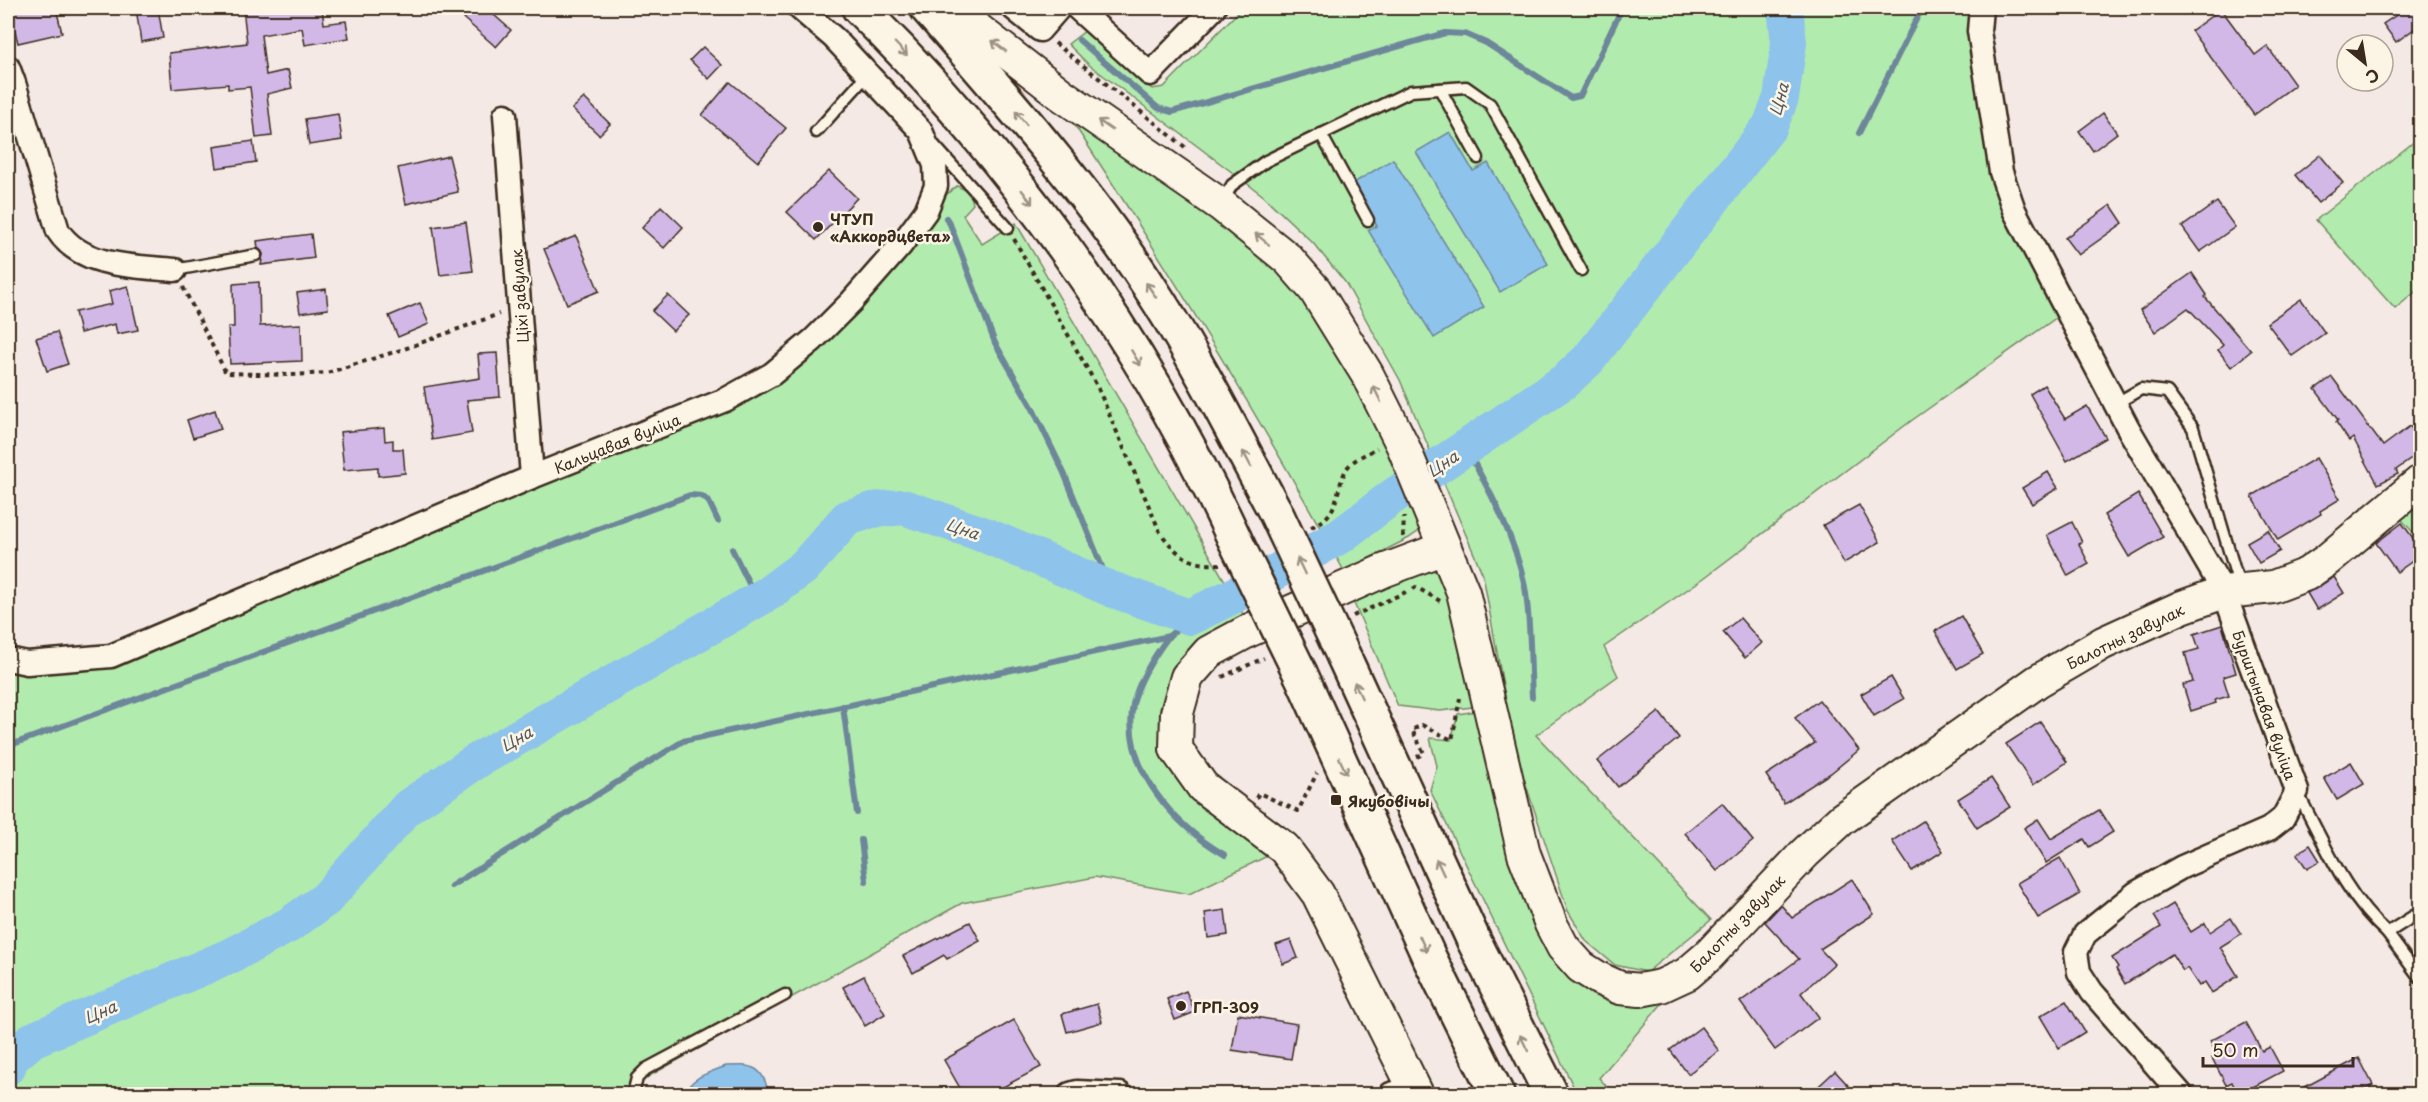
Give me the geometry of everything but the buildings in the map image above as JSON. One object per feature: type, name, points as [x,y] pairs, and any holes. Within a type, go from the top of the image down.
[{"type":"highway","points":[[859,8],[945,96],[1007,170],[1064,245],[1135,356],[1209,484],[1300,675],[1429,957],[1497,1095]]},
{"type":"highway","points":[[927,8],[1000,92],[1116,237],[1170,320],[1275,511],[1470,931],[1551,1095]]},
{"type":"main road","name":"Балотны завулак","points":[[950,8],[1062,95],[1221,205],[1288,259],[1315,290],[1367,374],[1404,446],[1463,592],[1524,854],[1551,924],[1563,947],[1581,966],[1600,979],[1620,988],[1640,990],[1661,986],[1687,974],[1708,956],[1805,853],[1842,819],[2003,704],[2103,643],[2182,607],[2232,592],[2273,587],[2307,574],[2327,561],[2421,482]]},
{"type":"main road","points":[[1407,1092],[1318,894],[1284,848],[1203,787],[1176,749],[1177,713],[1187,677],[1209,652],[1261,625],[1383,571],[1444,548]]},
{"type":"street","name":"Кальцавая вуліца","points":[[8,658],[27,663],[111,656],[532,477],[725,400],[772,374],[813,340],[851,302],[894,253],[926,211],[936,186],[935,165],[921,131],[834,38],[799,8]]},
{"type":"street","points":[[1013,8],[1040,30],[1059,8]]},
{"type":"street","points":[[1077,8],[1150,75],[1214,8]]},
{"type":"street","points":[[1981,8],[1979,31],[2001,172],[2014,210],[2115,404],[2232,592]]},
{"type":"street","points":[[8,67],[58,231],[66,243],[79,252],[106,262],[175,270]]},
{"type":"street","name":"Ціхі завулак","points":[[505,115],[532,477]]},
{"type":"street","name":"Бурштынавая вуліца","points":[[2181,1095],[2092,992],[2079,972],[2076,952],[2085,934],[2136,893],[2182,867],[2269,829],[2283,818],[2297,791],[2232,592]]},
{"type":"street","points":[[1070,1095],[1077,1092],[1120,1095]]},
{"type":"lane","points":[[816,132],[868,74]]},
{"type":"lane","points":[[1221,205],[1232,185],[1266,161],[1321,134],[1411,91],[1466,87],[1490,104],[1581,270]]},
{"type":"lane","points":[[1440,89],[1478,158]]},
{"type":"lane","points":[[921,131],[1008,228]]},
{"type":"lane","points":[[1321,134],[1368,220]]},
{"type":"lane","points":[[175,270],[256,255]]},
{"type":"lane","points":[[2115,404],[2141,389],[2167,392],[2193,428],[2232,592]]},
{"type":"lane","points":[[2297,791],[2345,881],[2421,978]]},
{"type":"lane","points":[[2387,933],[2421,912]]},
{"type":"lane","points":[[633,1095],[637,1078],[646,1069],[785,995]]},
{"type":"path","points":[[175,270],[226,373],[290,375],[327,373],[404,349],[490,315],[520,310]]},
{"type":"path","points":[[1424,753],[1412,729],[1422,725],[1452,740],[1458,714]]},
{"type":"path","points":[[1265,795],[1298,811],[1317,772]]},
{"type":"green space","points":[[1242,8],[1981,8],[2001,172],[2067,310],[1911,421],[1704,578],[1604,647],[1618,676],[1536,735],[1711,920],[1647,972],[1615,965],[1586,941],[1568,911],[1515,752],[1483,575],[1400,380],[1345,282],[1313,243],[1261,194],[1088,64],[1068,44],[1085,31],[1152,89],[1164,87]]},
{"type":"green space","points":[[1066,112],[1261,251],[1306,300],[1366,400],[1421,522],[1419,531],[1344,571],[1210,338]]},
{"type":"green space","points":[[2420,137],[2420,288],[2395,309],[2316,220]]},
{"type":"green space","points":[[957,186],[970,192],[973,204],[963,215],[982,244],[1016,223],[1239,605],[1250,630],[1209,652],[1176,749],[1284,848],[1189,894],[1095,877],[962,903],[617,1094],[8,1094],[8,658],[111,656],[772,374],[926,211]]},
{"type":"green space","points":[[2420,490],[2420,540],[2401,519],[2400,507]]},
{"type":"green space","points":[[1426,568],[1441,573],[1480,706],[1440,711],[1398,706],[1353,601]]},
{"type":"green space","points":[[1489,709],[1534,883],[1600,979],[1687,974],[1599,1078],[1614,1094],[1577,1094],[1430,790],[1437,766],[1430,738],[1451,740],[1458,714]]},
{"type":"water","points":[[1450,132],[1473,171],[1488,163],[1548,264],[1500,292],[1416,152]]},
{"type":"water","points":[[1393,159],[1484,307],[1434,338],[1368,230],[1377,226],[1352,184]]},
{"type":"water","points":[[726,1066],[754,1068],[763,1076],[768,1092],[766,1094],[685,1094],[687,1088],[696,1079]]},
{"type":"waterway","points":[[1079,40],[1158,108],[1172,112],[1445,33],[1465,34],[1486,43],[1571,98],[1580,96],[1622,8]]},
{"type":"waterway","name":"Цна","points":[[8,1067],[11,1058],[32,1040],[230,956],[289,925],[326,899],[408,807],[475,762],[769,593],[804,567],[847,518],[873,510],[903,507],[985,535],[1111,589],[1190,617],[1233,596],[1342,535],[1392,497],[1565,381],[1588,360],[1770,126],[1781,98],[1789,43],[1785,8]]},
{"type":"waterway","points":[[1859,133],[1922,8]]},
{"type":"waterway","points":[[946,218],[995,343],[1032,407],[1064,473],[1111,589]]},
{"type":"waterway","points":[[1466,448],[1509,533],[1521,569],[1528,614],[1532,697]]},
{"type":"waterway","points":[[8,746],[690,495],[702,496],[709,502],[718,521]]},
{"type":"waterway","points":[[732,549],[757,600]]},
{"type":"waterway","points":[[451,886],[683,741],[1169,636],[1190,617]]},
{"type":"waterway","points":[[1169,636],[1148,668],[1133,704],[1131,728],[1135,751],[1156,793],[1171,811],[1206,843],[1225,855]]},
{"type":"waterway","points":[[843,706],[857,813]]},
{"type":"waterway","points":[[861,840],[866,881]]},
{"type":"place","name":"ЧТУП «Аккордцвета»","points":[[818,227]]},
{"type":"place","name":"Якубовічы","points":[[1336,800]]},
{"type":"place","name":"ГРП-309","points":[[1181,1006]]}]
